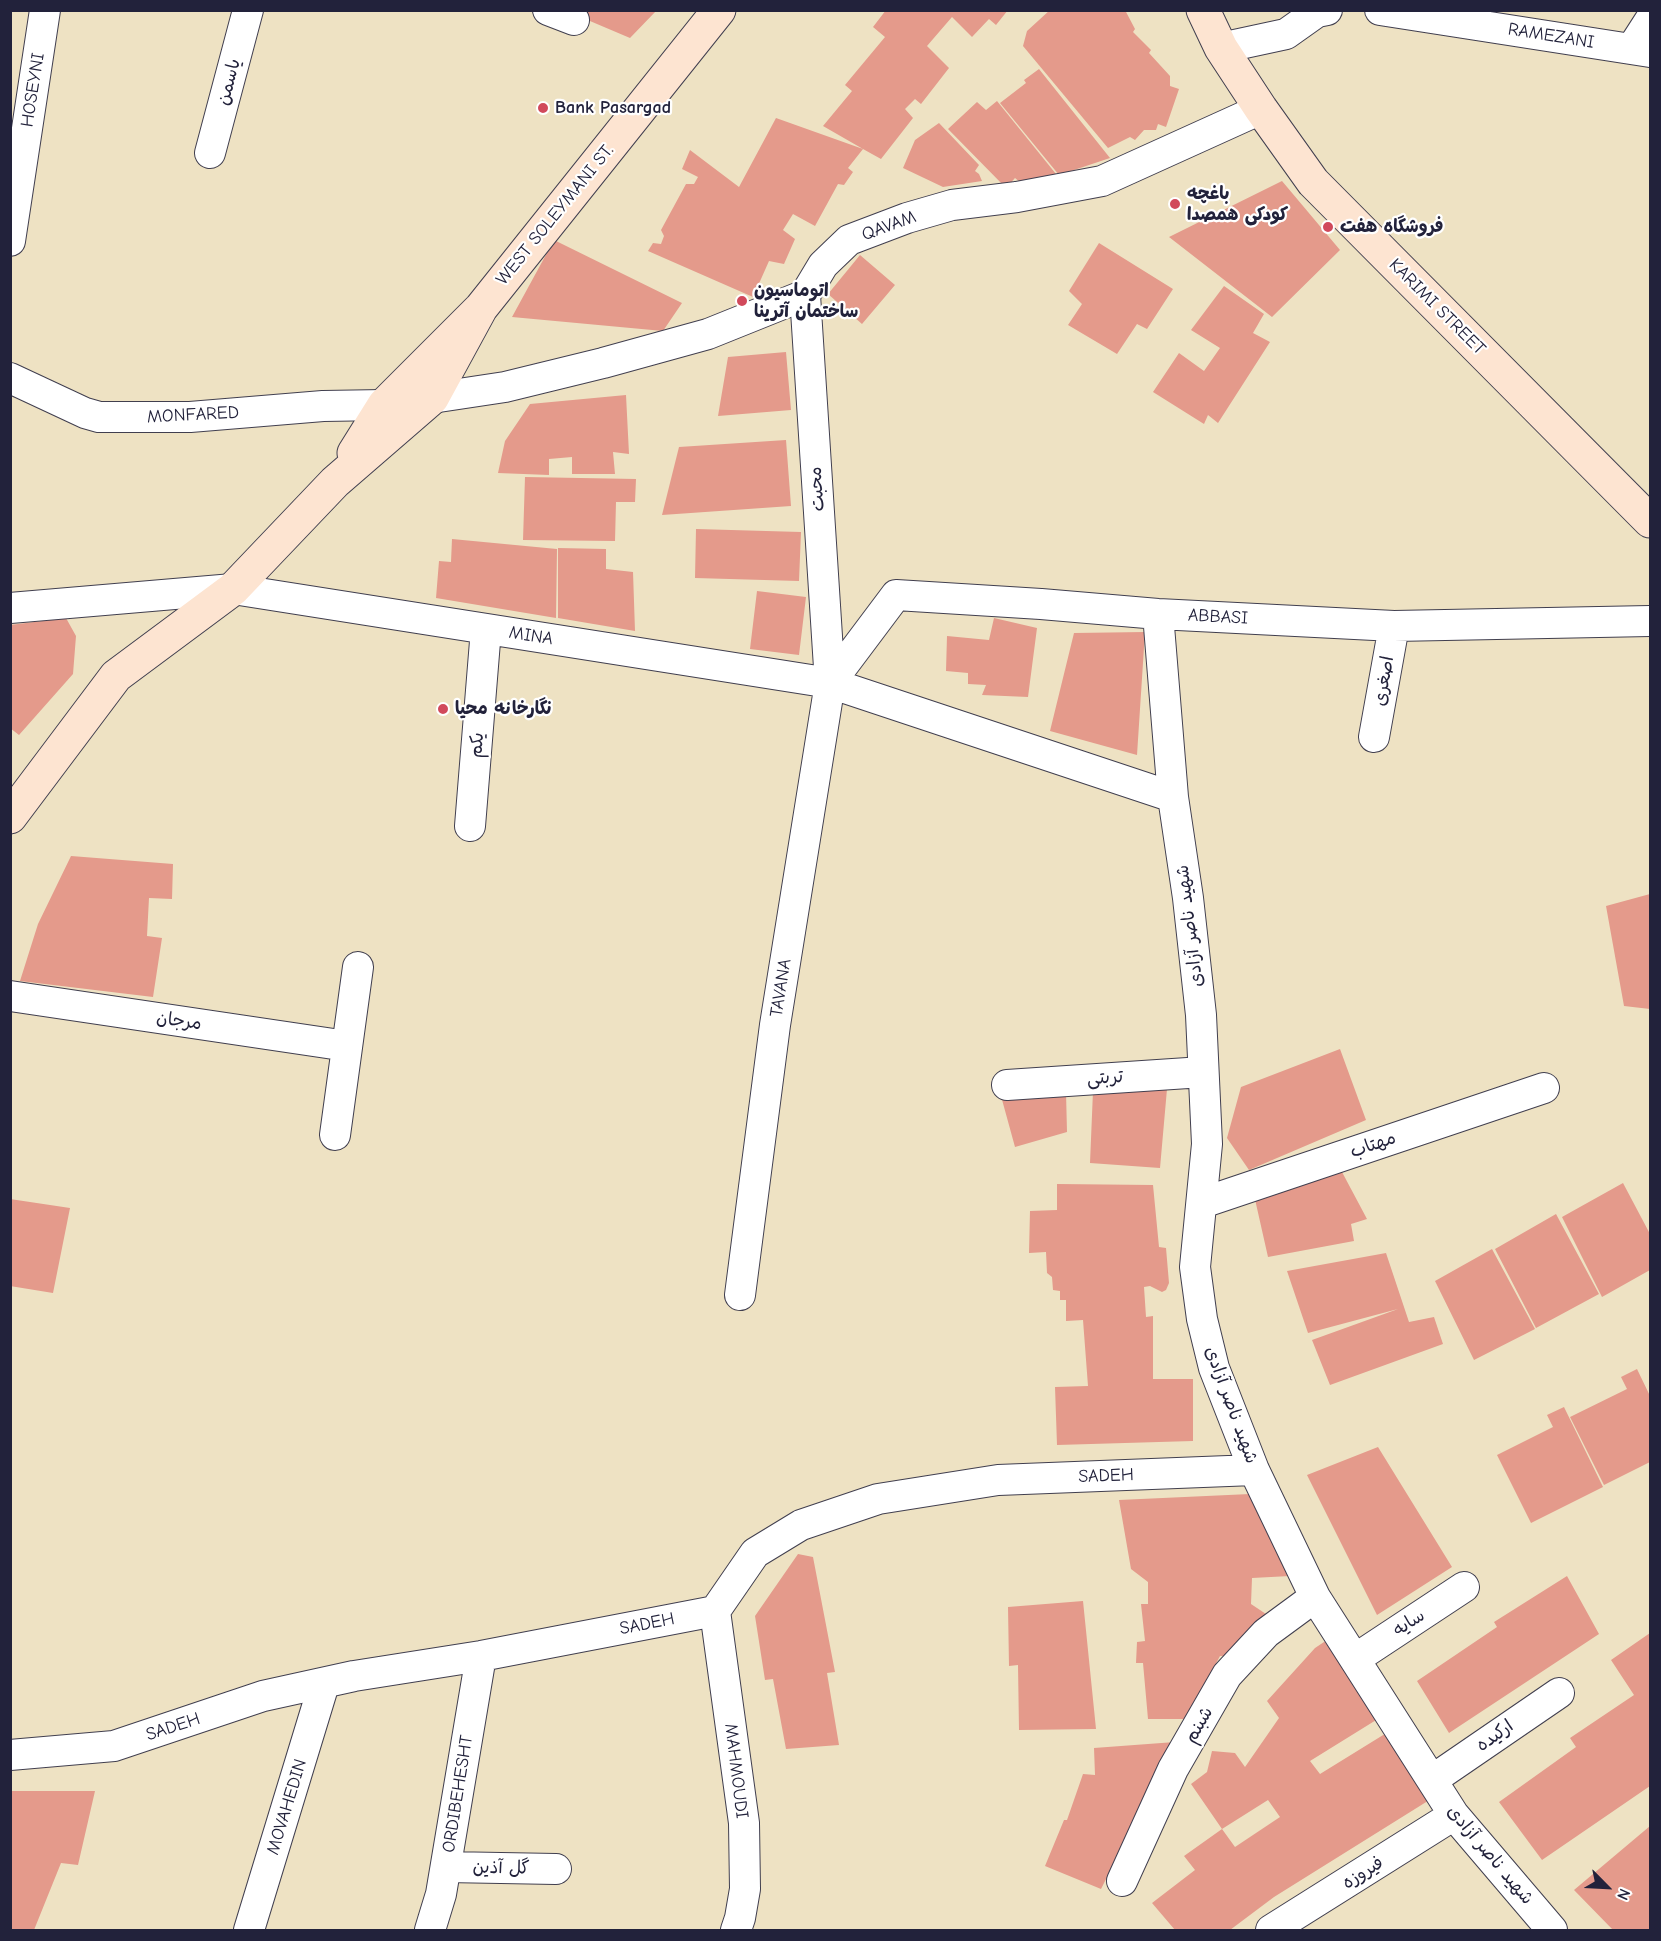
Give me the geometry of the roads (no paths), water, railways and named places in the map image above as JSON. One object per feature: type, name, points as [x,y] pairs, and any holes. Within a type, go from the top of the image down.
[{"type":"main road","name":"WEST SOLEYMANI ST.","points":[[335,482],[384,405],[481,308],[719,10]]},
{"type":"main road","name":"KARIMI STREET","points":[[1180,10],[1221,48]]},
{"type":"main road","name":"KARIMI STREET","points":[[1203,10],[1221,48],[1260,109],[1313,182],[1650,521]]},
{"type":"main road","name":"WEST SOLEYMANI ST.","points":[[10,818],[116,676],[233,589],[335,482],[432,398],[481,308]]},
{"type":"street","name":"HOSEYNI","points":[[10,241],[45,10]]},
{"type":"street","name":"یاسمن","points":[[210,153],[248,10]]},
{"type":"street","points":[[1221,48],[1286,34],[1317,12],[1327,10]]},
{"type":"street","name":"RAMEZANI","points":[[1380,10],[1641,50]]},
{"type":"street","points":[[1641,50],[1650,21]]},
{"type":"street","name":"QAVAM","points":[[805,295],[823,265],[849,240],[907,218],[952,205],[1017,197],[1102,181],[1260,109]]},
{"type":"street","points":[[432,398],[505,387],[603,363],[708,334],[805,295]]},
{"type":"street","name":"محبت","points":[[805,295],[830,683]]},
{"type":"street","name":"MONFARED","points":[[10,378],[85,413],[99,417],[190,417],[323,406],[384,405]]},
{"type":"street","name":"MINA","points":[[10,608],[233,589],[830,683],[1173,797]]},
{"type":"street","name":"ABBASI","points":[[830,683],[896,595],[1158,614],[1394,626],[1650,621]]},
{"type":"street","name":"شهید ناصر آزادی","points":[[1158,614],[1173,797],[1190,910],[1201,1015],[1207,1144],[1196,1267],[1202,1319],[1214,1368],[1254,1470],[1314,1597],[1454,1815],[1552,1930]]},
{"type":"street","name":"اصغری","points":[[1374,737],[1394,626]]},
{"type":"street","name":"یکم","points":[[470,826],[486,629]]},
{"type":"street","name":"TAVANA","points":[[740,1295],[775,1025],[830,683]]},
{"type":"street","points":[[335,1135],[358,967]]},
{"type":"street","name":"مرجان","points":[[10,996],[347,1046]]},
{"type":"street","name":"تربتی","points":[[1007,1085],[1203,1072]]},
{"type":"street","name":"مهتاب","points":[[1202,1203],[1544,1088]]},
{"type":"street","name":"SADEH","points":[[10,1755],[114,1746],[263,1696],[354,1676],[481,1656],[716,1611],[755,1553],[801,1525],[878,1499],[998,1480],[1254,1470]]},
{"type":"street","name":"سایه","points":[[1355,1659],[1464,1587]]},
{"type":"street","name":"شبنم","points":[[1122,1881],[1173,1769],[1227,1675],[1266,1633],[1314,1597]]},
{"type":"street","name":"MAHMOUDI","points":[[716,1611],[744,1823],[745,1889],[736,1930]]},
{"type":"street","name":"ORDIBEHESHT","points":[[430,1930],[441,1894],[481,1656]]},
{"type":"street","name":"MOVAHEDIN","points":[[249,1930],[324,1684]]},
{"type":"street","name":"ارکیده","points":[[1432,1780],[1559,1693]]},
{"type":"street","name":"فیروزه","points":[[1271,1930],[1454,1815]]},
{"type":"street","name":"گل آذین","points":[[446,1867],[556,1869]]},
{"type":"place","name":"Bank Pasargad","points":[[543,108]]},
{"type":"place","name":"باغچه کودکی همصدا","points":[[1175,204]]},
{"type":"place","name":"فروشگاه هفت","points":[[1328,227]]},
{"type":"place","name":"اتوماسیون ساختمان آترینا","points":[[742,301]]},
{"type":"place","name":"نگارخانه محیا","points":[[443,709]]}]
